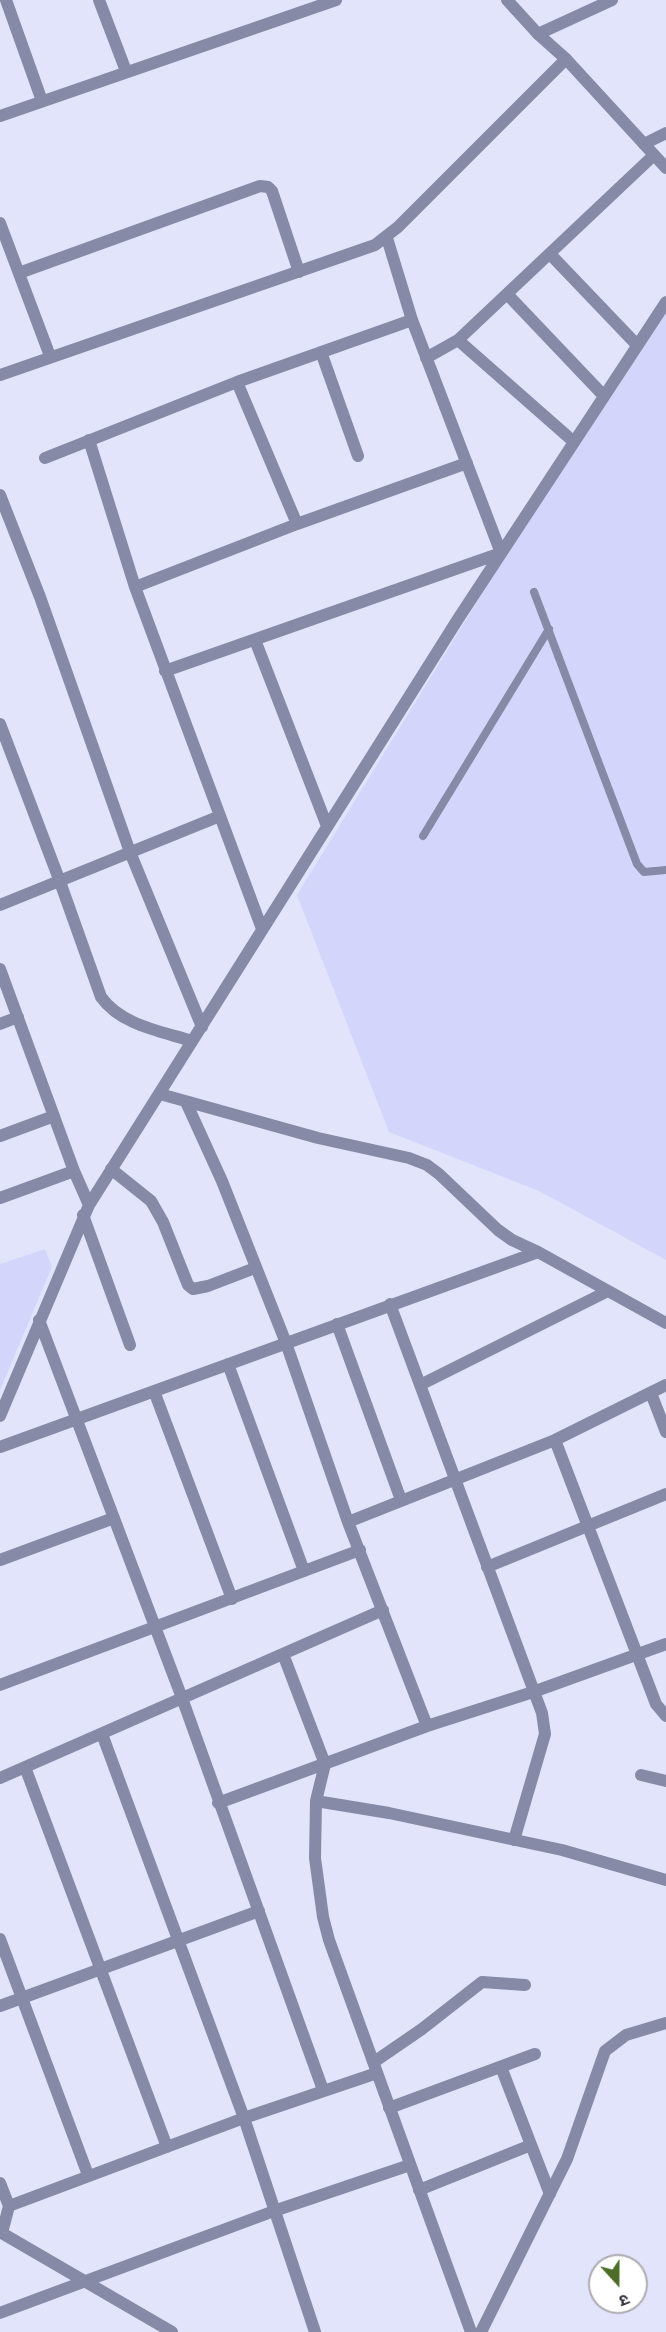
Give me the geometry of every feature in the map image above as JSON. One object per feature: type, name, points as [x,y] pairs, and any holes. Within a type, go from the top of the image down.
[{"type":"street","points":[[6,0],[42,101]]},
{"type":"street","points":[[99,0],[126,71]]},
{"type":"street","points":[[0,116],[336,0]]},
{"type":"street","points":[[507,0],[538,34],[566,59],[666,168]]},
{"type":"street","points":[[538,34],[612,0]]},
{"type":"street","points":[[0,375],[375,245],[387,238],[566,59]]},
{"type":"street","points":[[644,144],[666,133]]},
{"type":"street","points":[[426,358],[458,340],[654,154]]},
{"type":"street","points":[[19,273],[260,186],[268,187],[272,191],[299,272]]},
{"type":"street","points":[[0,223],[50,356]]},
{"type":"street","points":[[387,238],[412,320],[501,553]]},
{"type":"street","points":[[550,254],[637,345]]},
{"type":"street","points":[[507,294],[604,396]]},
{"type":"street","points":[[0,1416],[86,1210],[501,553],[666,302]]},
{"type":"street","points":[[45,458],[237,382],[412,320]]},
{"type":"street","points":[[458,340],[574,442]]},
{"type":"street","points":[[321,352],[358,456]]},
{"type":"street","points":[[237,382],[297,524]]},
{"type":"street","points":[[89,440],[135,587],[262,929]]},
{"type":"street","points":[[135,587],[297,524],[466,463]]},
{"type":"street","points":[[0,495],[40,597],[130,852],[202,1027]]},
{"type":"street","points":[[165,671],[501,553]]},
{"type":"street","points":[[255,640],[327,826]]},
{"type":"street","points":[[1,731],[59,879],[95,986],[108,1008],[119,1017],[192,1041]]},
{"type":"street","points":[[0,905],[59,879],[220,816]]},
{"type":"street","points":[[0,969],[74,1171],[130,1345]]},
{"type":"street","points":[[0,1024],[18,1017]]},
{"type":"street","points":[[160,1094],[318,1138],[409,1158],[427,1166],[439,1174],[506,1237],[538,1252],[606,1292],[666,1323]]},
{"type":"street","points":[[186,1102],[222,1181],[286,1342],[348,1522],[427,1726]]},
{"type":"street","points":[[0,1136],[54,1116]]},
{"type":"street","points":[[111,1169],[151,1201],[163,1222],[188,1285],[193,1289],[208,1286],[255,1268]]},
{"type":"street","points":[[0,1198],[74,1171]]},
{"type":"street","points":[[0,1447],[538,1252]]},
{"type":"street","points":[[420,1385],[606,1292]]},
{"type":"street","points":[[390,1304],[542,1713],[544,1734],[514,1840]]},
{"type":"street","points":[[39,1320],[182,1698],[323,2090]]},
{"type":"street","points":[[337,1324],[401,1500]]},
{"type":"street","points":[[228,1364],[304,1571]]},
{"type":"street","points":[[348,1522],[555,1440],[666,1385]]},
{"type":"street","points":[[154,1391],[231,1599]]},
{"type":"street","points":[[651,1393],[666,1432]]},
{"type":"street","points":[[555,1440],[656,1704],[666,1716]]},
{"type":"street","points":[[487,1567],[666,1494]]},
{"type":"street","points":[[0,1560],[114,1518]]},
{"type":"street","points":[[0,1685],[360,1550]]},
{"type":"street","points":[[0,1778],[383,1610]]},
{"type":"street","points":[[218,1803],[427,1726],[533,1692],[666,1644]]},
{"type":"street","points":[[283,1654],[325,1764],[316,1801],[315,1858],[323,1917],[336,1963],[376,2067],[471,2332]]},
{"type":"street","points":[[102,1734],[244,2118],[315,2332]]},
{"type":"street","points":[[25,1767],[166,2146]]},
{"type":"street","points":[[641,1774],[666,1781]]},
{"type":"street","points":[[316,1801],[389,1813],[562,1850],[666,1880]]},
{"type":"street","points":[[0,2006],[258,1911]]},
{"type":"street","points":[[0,1939],[88,2175]]},
{"type":"street","points":[[9,2206],[166,2146],[323,2090],[376,2067],[482,1982],[525,1984]]},
{"type":"street","points":[[481,2332],[567,2158],[605,2051],[626,2035],[666,2023]]},
{"type":"street","points":[[389,2108],[535,2054]]},
{"type":"street","points":[[501,2067],[550,2194]]},
{"type":"street","points":[[419,2190],[531,2145]]},
{"type":"street","points":[[0,2313],[274,2211],[410,2165]]},
{"type":"street","points":[[0,2183],[9,2206],[1,2232],[172,2332]]},
{"type":"lane","points":[[534,592],[637,864],[644,872],[666,870]]},
{"type":"lane","points":[[423,836],[549,629]]},
{"type":"shaded area","points":[[666,313],[666,1260],[539,1191],[389,1132],[297,895],[486,587]]},
{"type":"shaded area","points":[[45,1249],[52,1267],[0,1390],[0,1264]]}]
